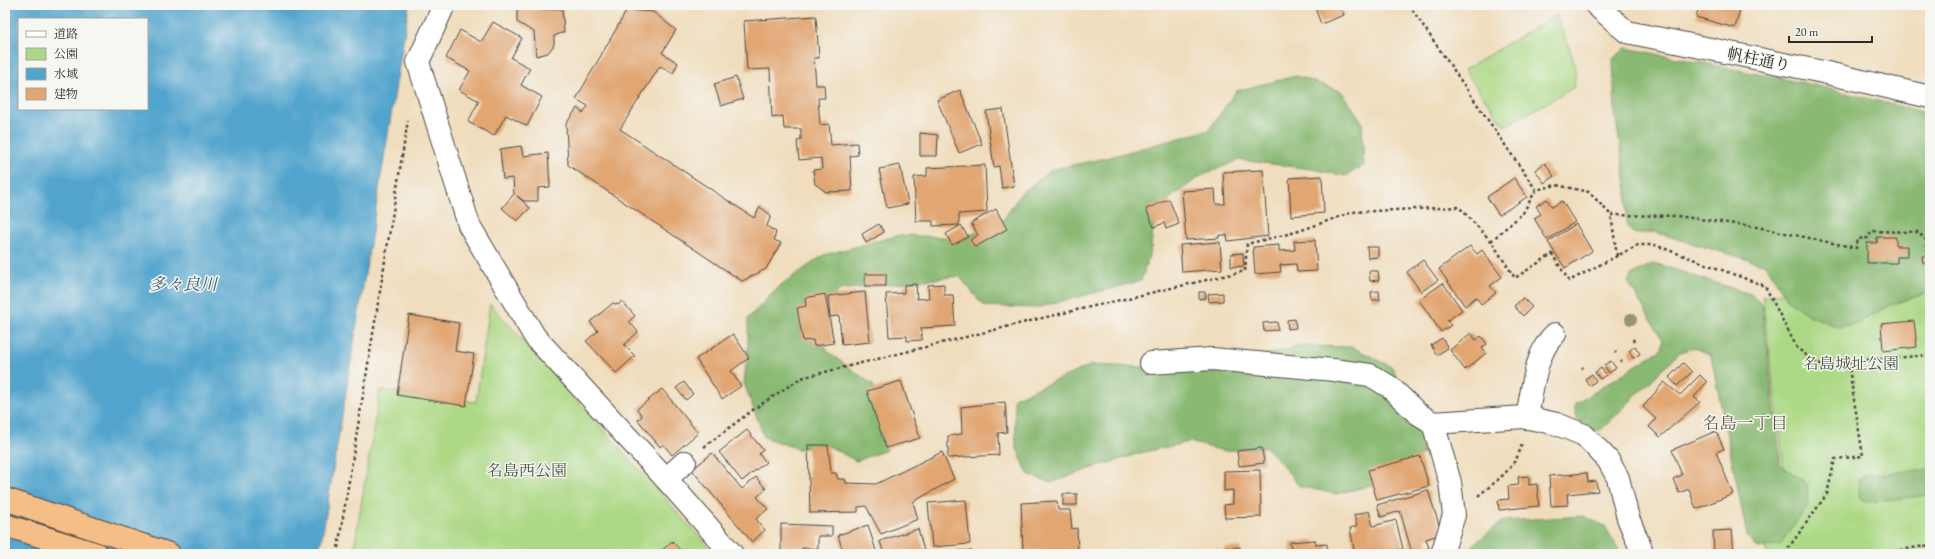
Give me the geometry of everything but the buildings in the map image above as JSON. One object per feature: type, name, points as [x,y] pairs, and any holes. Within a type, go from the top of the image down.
[{"type":"highway","points":[[5,499],[169,554]]},
{"type":"highway","points":[[5,525],[98,554]]},
{"type":"street","points":[[444,5],[418,62],[469,225],[535,337],[666,479],[732,554]]},
{"type":"street","name":"帆柱通り","points":[[1596,5],[1627,32],[1823,72],[1930,97]]},
{"type":"street","points":[[1527,418],[1535,376],[1547,342],[1555,334]]},
{"type":"street","points":[[1151,363],[1212,359],[1334,370],[1370,375],[1390,387],[1417,413],[1433,423],[1527,418],[1557,424],[1584,435],[1608,460],[1618,478],[1628,518],[1641,549]]},
{"type":"street","points":[[1433,423],[1450,482],[1454,515],[1442,554]]},
{"type":"street","points":[[666,479],[685,462]]},
{"type":"path","points":[[1409,5],[1536,190]]},
{"type":"path","points":[[337,554],[409,116]]},
{"type":"path","points":[[1491,241],[1523,212],[1536,190],[1556,185],[1589,192],[1611,215],[1617,256]]},
{"type":"path","points":[[685,462],[754,409],[801,378],[1038,319],[1245,271],[1247,244],[1296,232],[1352,212],[1459,207],[1491,241],[1515,278],[1552,254],[1569,281],[1638,246],[1655,245],[1765,286],[1797,348],[1818,364],[1930,355]]},
{"type":"path","points":[[1611,215],[1677,216],[1743,225],[1856,248],[1858,239],[1868,238],[1872,231],[1918,232],[1926,240],[1927,251]]},
{"type":"path","points":[[1787,554],[1787,550],[1827,494],[1835,460],[1863,456],[1848,362]]},
{"type":"path","points":[[1454,515],[1507,471],[1519,455],[1527,418]]},
{"type":"path","points":[[1877,554],[1930,545]]},
{"type":"green space","points":[[1556,15],[1573,61],[1575,79],[1573,88],[1505,126],[1464,70]]},
{"type":"green space","points":[[1626,48],[1814,85],[1930,114],[1930,295],[1924,294],[1893,304],[1856,324],[1838,327],[1808,315],[1788,300],[1766,265],[1654,232],[1635,234],[1627,226],[1627,191],[1615,114],[1613,59]]},
{"type":"green space","points":[[1296,76],[1341,91],[1362,122],[1364,165],[1346,176],[1312,169],[1239,160],[1199,177],[1155,209],[1151,248],[1141,281],[1035,308],[984,306],[959,276],[839,290],[813,319],[828,352],[873,385],[880,405],[887,450],[856,461],[825,444],[798,449],[764,437],[744,383],[748,346],[748,318],[782,284],[824,255],[900,235],[962,238],[1001,223],[1022,192],[1053,169],[1106,158],[1209,130],[1236,91]]},
{"type":"green space","points":[[1654,263],[1753,295],[1762,306],[1781,465],[1807,484],[1808,506],[1780,545],[1757,548],[1747,535],[1711,356],[1695,348],[1680,352],[1601,430],[1593,430],[1577,419],[1574,405],[1662,349],[1663,340],[1628,282],[1631,275]]},
{"type":"green space","name":"名島城址公園","points":[[1930,271],[1930,554],[1767,554],[1766,546],[1784,467],[1762,296]]},
{"type":"green space","name":"名島西公園","points":[[490,304],[715,554],[353,554],[380,390],[476,402]]},
{"type":"green space","points":[[1301,346],[1352,347],[1392,367],[1422,430],[1423,453],[1402,477],[1336,494],[1299,486],[1281,463],[1265,447],[1224,451],[1189,442],[1140,453],[1051,483],[1028,474],[1016,446],[1014,398],[1092,365],[1206,370]]},
{"type":"green space","points":[[1930,469],[1930,495],[1868,502],[1860,498],[1858,480],[1865,475]]},
{"type":"green space","points":[[1583,516],[1605,526],[1621,554],[1466,554],[1467,550],[1503,521]]},
{"type":"water","name":"多々良川","points":[[5,5],[409,5],[323,532],[318,554],[5,554]]},
{"type":"district","name":"名島一丁目","points":[[1745,423]]}]
